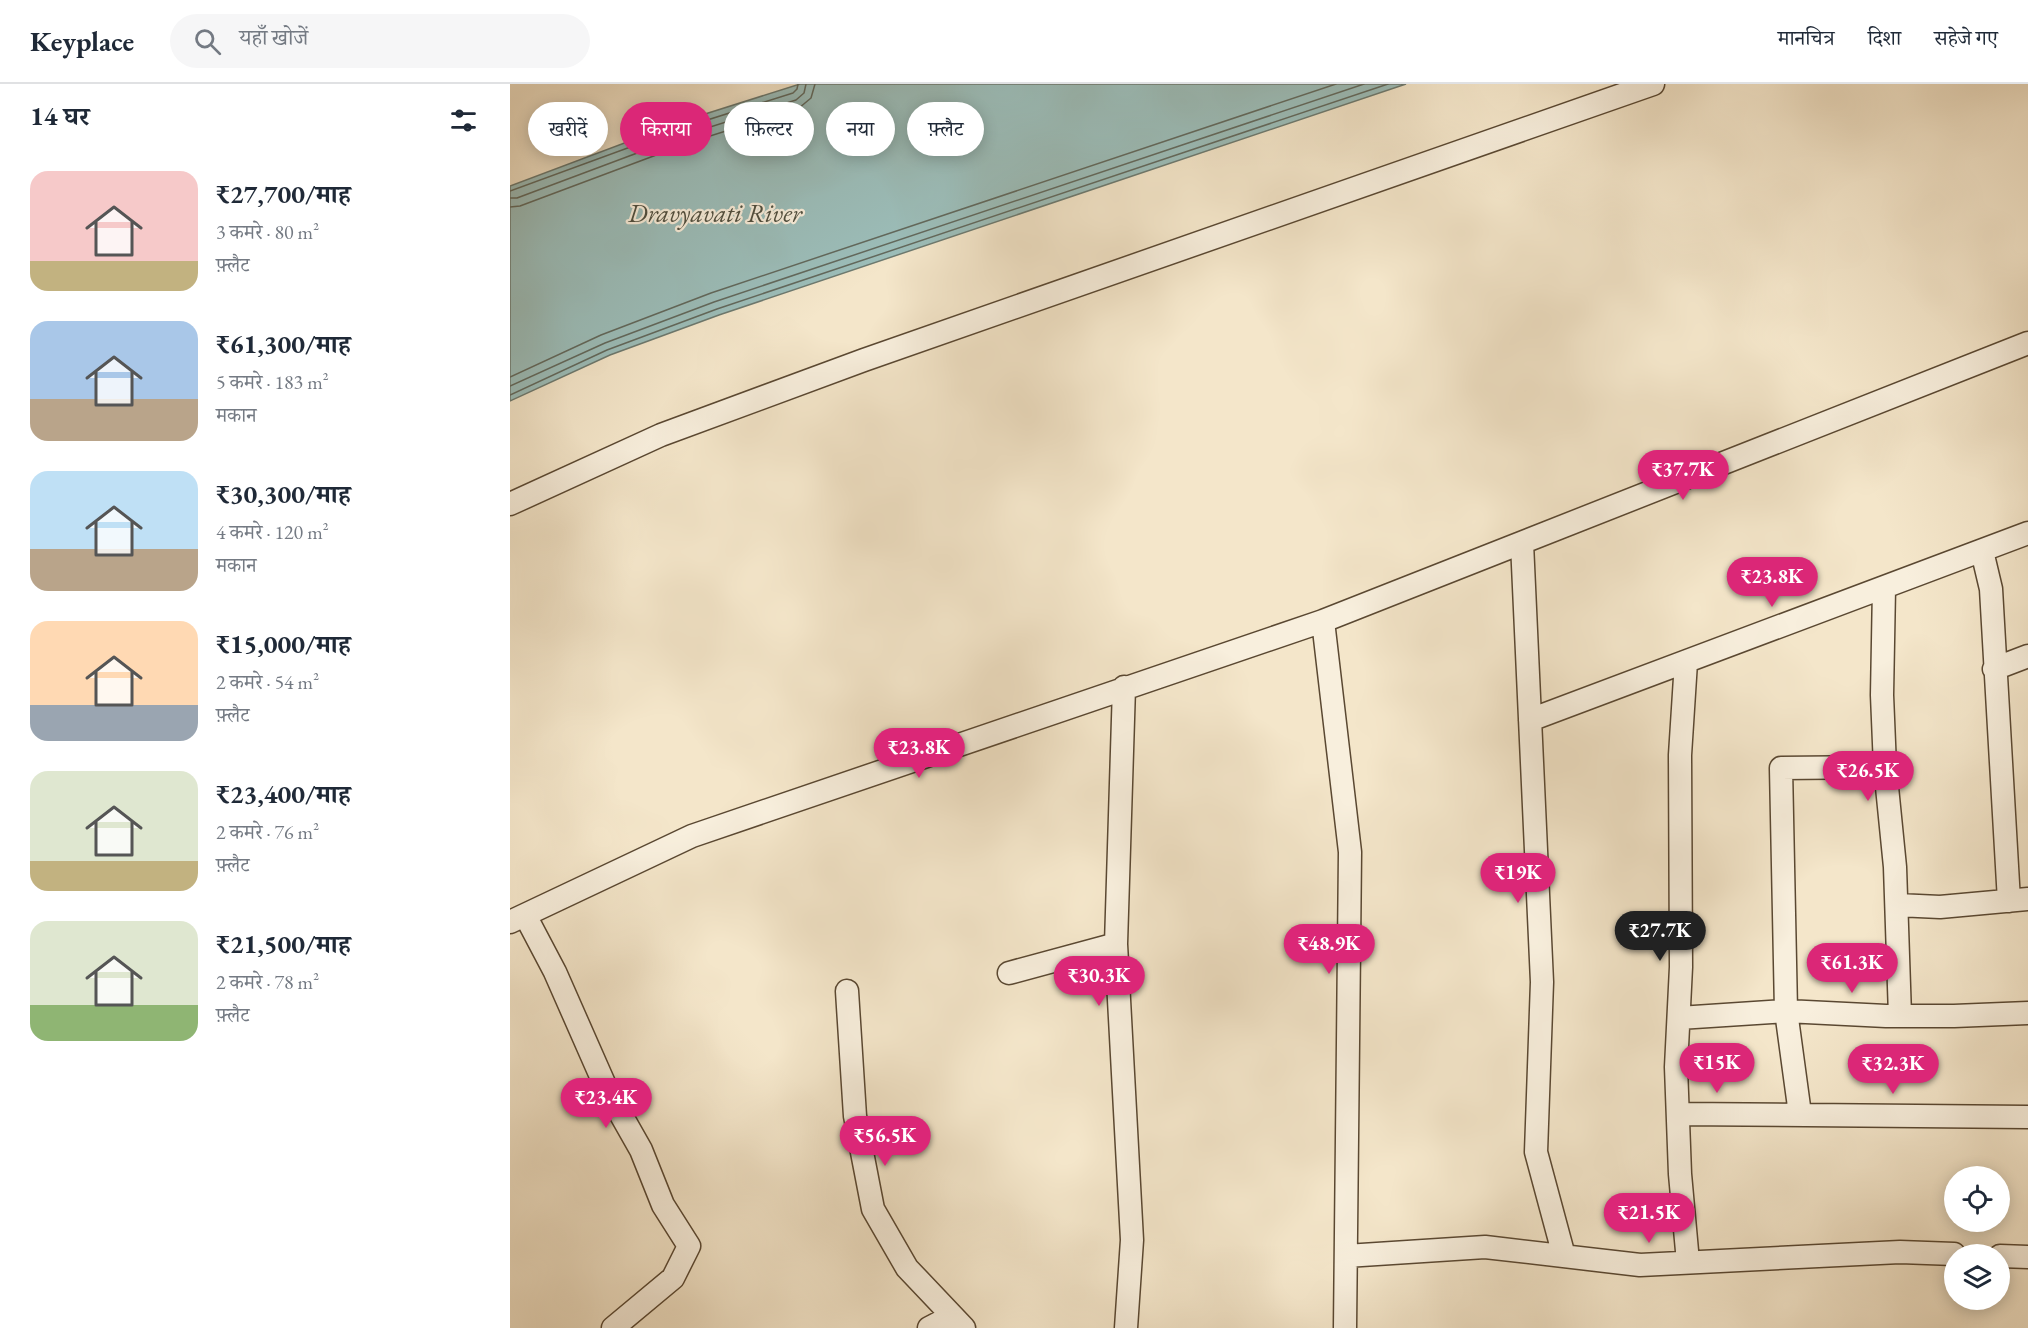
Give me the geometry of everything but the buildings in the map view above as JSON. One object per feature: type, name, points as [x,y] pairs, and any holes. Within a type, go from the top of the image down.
[{"type":"street","points":[[510,504],[661,435],[703,419],[864,360],[1653,84]]},
{"type":"street","points":[[613,1328],[674,1278],[689,1246],[663,1205],[641,1150],[607,1089],[555,972],[517,919],[693,836],[1124,687],[1323,621],[2028,343]]},
{"type":"street","points":[[1530,720],[2028,533]]},
{"type":"street","points":[[1522,543],[1542,982],[1536,1152],[1564,1256]]},
{"type":"street","points":[[1897,905],[1940,907],[2019,900],[1994,669],[1991,589],[1982,550]]},
{"type":"street","points":[[1884,588],[1882,694],[1897,905],[1900,1016]]},
{"type":"street","points":[[1323,621],[1350,852],[1345,1328]]},
{"type":"street","points":[[1994,669],[2028,656]]},
{"type":"street","points":[[1686,662],[1680,755],[1679,1018],[1676,1067],[1680,1174],[1688,1262]]},
{"type":"street","points":[[1124,687],[1116,944],[1131,1240],[1126,1328]]},
{"type":"street","points":[[1800,1114],[1786,1011],[1781,768],[1886,767]]},
{"type":"street","points":[[1009,973],[1116,944]]},
{"type":"street","points":[[847,991],[855,1116],[873,1209],[907,1268],[958,1322]]},
{"type":"street","points":[[1679,1018],[1786,1011],[1900,1016],[2028,1013]]},
{"type":"street","points":[[1678,1114],[2028,1117]]},
{"type":"street","points":[[1346,1256],[1485,1247],[1640,1264],[1900,1252],[1944,1254]]},
{"type":"street","points":[[2010,1256],[2028,1257]]},
{"type":"street","points":[[929,1328],[958,1322]]},
{"type":"water","name":"Dravyavati River","points":[[800,84],[1406,84],[719,315],[610,355],[510,401],[510,186],[590,156],[608,156],[608,149],[620,145],[620,156],[712,156],[712,112],[724,108],[724,156],[814,156],[814,102],[743,102]]}]
